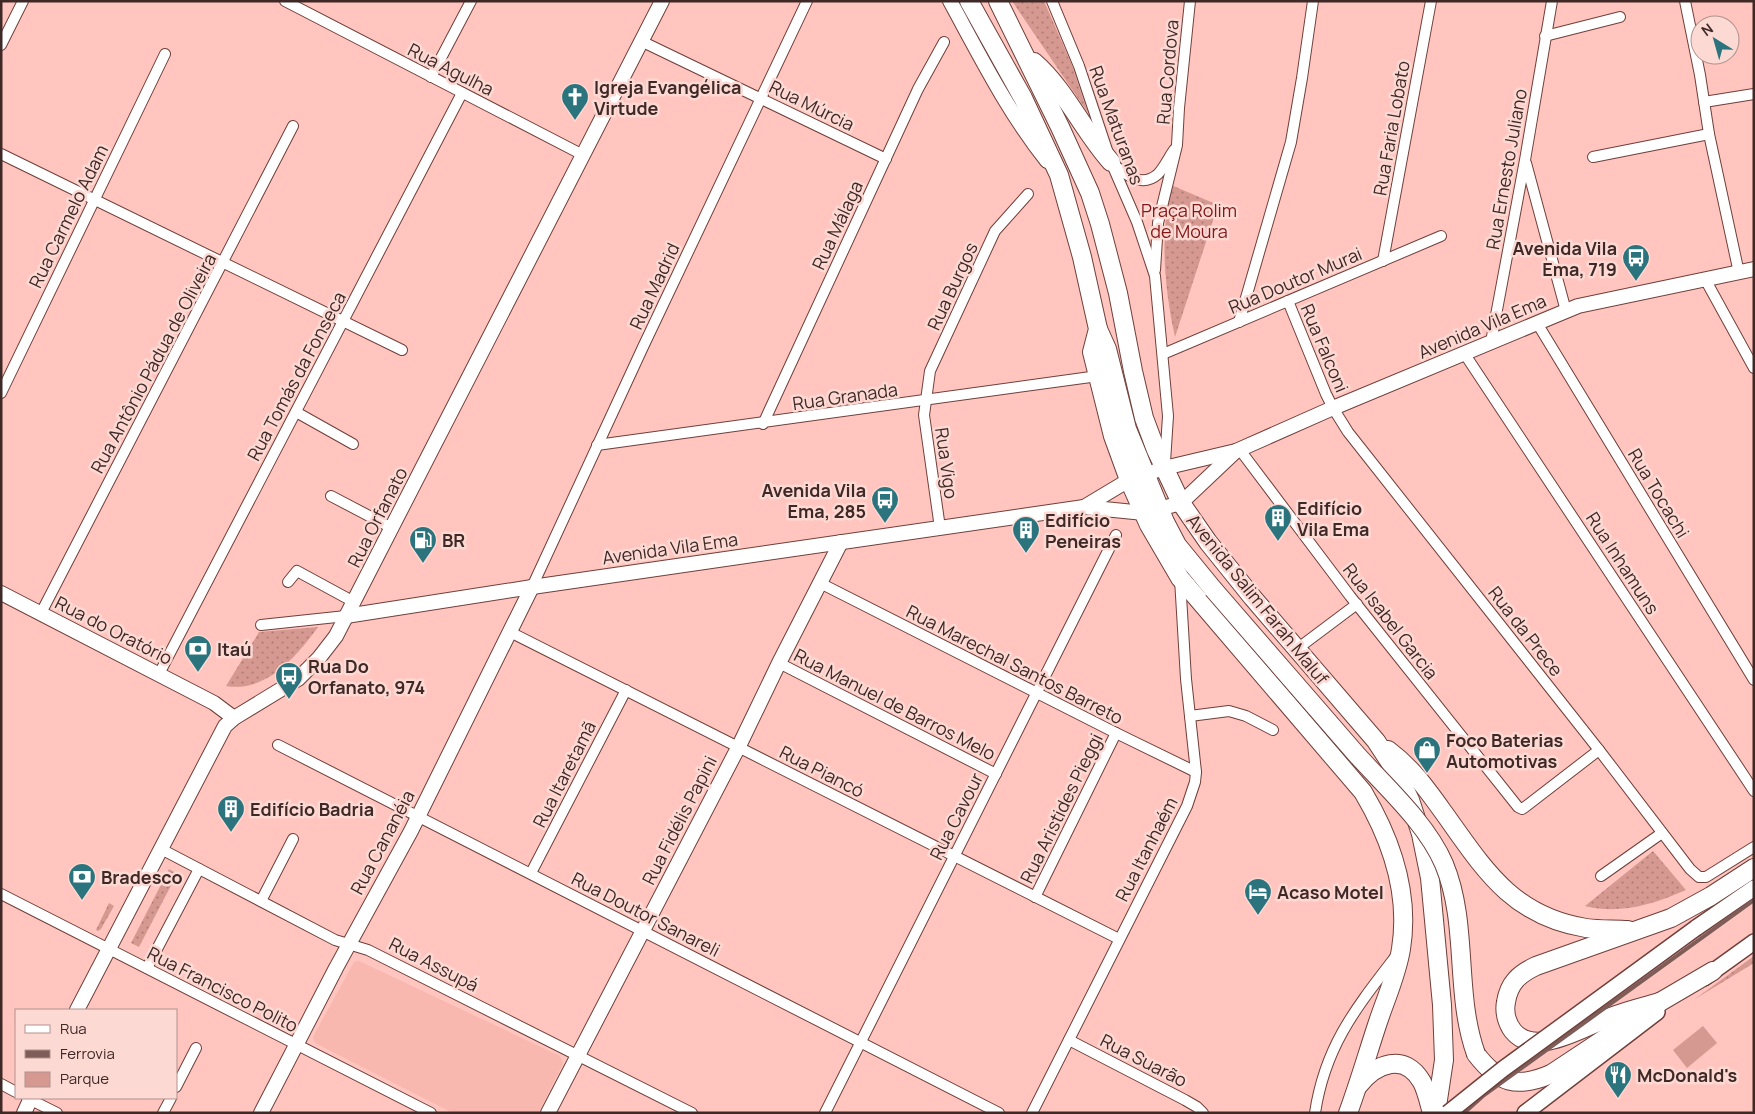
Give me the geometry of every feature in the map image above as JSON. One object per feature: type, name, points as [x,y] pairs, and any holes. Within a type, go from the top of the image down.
[{"type":"highway","points":[[969,1],[1023,98],[1059,175],[1082,257],[1098,330],[1107,349],[1137,478]]},
{"type":"highway","name":"Avenida Salim Farah Maluf","points":[[998,1],[1090,193],[1118,293],[1144,418],[1181,504],[1208,542],[1253,598],[1376,741],[1395,770],[1410,800],[1421,834],[1430,878],[1443,1023],[1444,1060],[1436,1113]]},
{"type":"highway","points":[[1024,52],[1055,84],[1084,130],[1111,162]]},
{"type":"highway","points":[[1098,330],[1092,352],[1113,436],[1137,478],[1152,511],[1164,553],[1180,578],[1336,758],[1363,792],[1378,817],[1398,874],[1402,899],[1403,926],[1401,950],[1348,1113]]},
{"type":"highway","points":[[1152,511],[1213,589],[1402,804],[1432,843],[1443,864],[1456,907],[1468,1024],[1476,1054],[1496,1076],[1508,1081],[1522,1082],[1536,1081],[1551,1074],[1660,1002],[1713,971]]},
{"type":"highway","points":[[1376,741],[1402,760],[1415,773],[1482,866],[1514,899],[1549,919],[1569,925],[1589,928],[1639,930]]},
{"type":"highway","points":[[1660,1002],[1610,1017],[1559,1038],[1541,1042],[1523,1040],[1519,1037],[1507,1020],[1505,1006],[1511,986],[1517,977],[1524,972],[1671,918],[1692,908],[1754,868]]},
{"type":"highway","points":[[1356,1089],[1365,1078],[1388,1064],[1398,1063],[1408,1066],[1422,1082],[1432,1113]]},
{"type":"main road","name":"Rua Orfanato","points":[[78,1009],[223,729],[234,718],[298,679],[319,658],[336,636],[662,1]]},
{"type":"main road","points":[[950,1],[998,89],[1038,150],[1059,175]]},
{"type":"main road","name":"Avenida Vila Ema","points":[[1084,507],[1137,478],[1164,468],[1238,450],[1333,408],[1578,306],[1754,270]]},
{"type":"main road","name":"Avenida Vila Ema","points":[[346,616],[532,586],[1084,507],[1152,511],[1181,504],[1238,450]]},
{"type":"main road","name":"Rua Fidélis Papini","points":[[548,1113],[739,746],[841,542]]},
{"type":"main road","name":"Rua Cananéia","points":[[261,1113],[418,816],[532,586]]},
{"type":"main road","name":"Rua do Oratório","points":[[1,593],[214,703],[234,718]]},
{"type":"main road","points":[[1448,1113],[1503,1069],[1754,888]]},
{"type":"main road","points":[[1527,1112],[1754,942]]},
{"type":"main road","points":[[24,1113],[30,1099]]},
{"type":"street","points":[[1,46],[23,1]]},
{"type":"street","name":"Rua Agulha","points":[[285,1],[303,6],[462,93],[584,155]]},
{"type":"street","points":[[432,77],[471,1]]},
{"type":"street","name":"Rua Madrid","points":[[532,586],[807,1]]},
{"type":"street","name":"Rua Maturanas","points":[[1052,1],[1079,66],[1111,162],[1137,222],[1155,276],[1168,416],[1164,468]]},
{"type":"street","name":"Rua Cordova","points":[[1155,276],[1158,223],[1177,145],[1190,1]]},
{"type":"street","points":[[1239,322],[1291,142],[1313,1]]},
{"type":"street","name":"Rua Faria Lobato","points":[[1383,260],[1431,1]]},
{"type":"street","name":"Rua Ernesto Juliano","points":[[1491,342],[1552,1]]},
{"type":"street","points":[[1685,1],[1709,134],[1739,273]]},
{"type":"street","points":[[1545,36],[1620,17]]},
{"type":"street","name":"Rua Múrcia","points":[[642,42],[886,159]]},
{"type":"street","name":"Rua Málaga","points":[[763,424],[918,89],[944,42]]},
{"type":"street","name":"Rua Carmelo Adam","points":[[1,393],[165,54]]},
{"type":"street","name":"Rua Tomás da Fonseca","points":[[159,674],[462,93]]},
{"type":"street","points":[[1704,102],[1754,94]]},
{"type":"street","name":"Rua Antônio Pádua de Oliveira","points":[[41,613],[293,126]]},
{"type":"street","points":[[1593,157],[1709,134]]},
{"type":"street","name":"Rua Cordova","points":[[1111,162],[1135,180],[1144,180],[1157,174],[1177,145]]},
{"type":"street","points":[[1,154],[402,350]]},
{"type":"street","points":[[1525,160],[1566,311]]},
{"type":"street","name":"Rua Burgos","points":[[925,402],[930,371],[993,234],[1028,194]]},
{"type":"street","name":"Rua Doutor Murai","points":[[1163,354],[1441,236]]},
{"type":"street","points":[[1705,279],[1754,368]]},
{"type":"street","name":"Rua Falconi","points":[[1288,301],[1333,408]]},
{"type":"street","name":"Rua Tocachi","points":[[1537,323],[1754,680]]},
{"type":"street","name":"Rua Inhamuns","points":[[1464,353],[1754,792]]},
{"type":"street","name":"Rua Granada","points":[[597,445],[925,402],[1098,376]]},
{"type":"street","name":"Rua Vigo","points":[[925,402],[924,415],[940,528]]},
{"type":"street","name":"Rua da Prece","points":[[1333,408],[1348,432],[1599,750],[1694,874],[1706,878],[1754,847]]},
{"type":"street","points":[[296,412],[352,444]]},
{"type":"street","name":"Rua Isabel Garcia","points":[[1238,450],[1356,604],[1518,807],[1522,809],[1599,750]]},
{"type":"street","points":[[331,496],[392,528]]},
{"type":"street","name":"Rua Cavour","points":[[825,1113],[1116,535]]},
{"type":"street","points":[[288,582],[297,571],[354,602]]},
{"type":"street","name":"Rua Itanhaém","points":[[1032,1113],[1187,806],[1195,782],[1196,772],[1180,578]]},
{"type":"street","name":"Rua Marechal Santos Barreto","points":[[820,583],[1196,772]]},
{"type":"street","points":[[1297,649],[1356,604]]},
{"type":"street","name":"Avenida Vila Ema","points":[[261,625],[346,616]]},
{"type":"street","name":"Rua Piancó","points":[[510,632],[1119,939]]},
{"type":"street","name":"Rua Manuel de Barros Melo","points":[[779,663],[996,774]]},
{"type":"street","name":"Rua Itaretamã","points":[[531,873],[626,690]]},
{"type":"street","points":[[1190,716],[1229,711],[1238,713],[1273,730]]},
{"type":"street","name":"Rua Aristides Pieggi","points":[[1035,897],[1116,733]]},
{"type":"street","name":"Rua Doutor Sanareli","points":[[278,745],[999,1113]]},
{"type":"street","points":[[1601,876],[1662,833]]},
{"type":"street","points":[[261,901],[293,839]]},
{"type":"street","name":"Rua Assupá","points":[[161,849],[335,940],[368,950],[579,1054],[692,1113]]},
{"type":"street","points":[[147,968],[199,869]]},
{"type":"street","name":"Rua Francisco Polito","points":[[1,894],[430,1113]]},
{"type":"street","points":[[1315,1113],[1318,1091],[1331,1053],[1342,1031],[1354,1011],[1401,950]]},
{"type":"street","name":"Rua Suarão","points":[[1069,1040],[1185,1100],[1203,1113]]},
{"type":"street","points":[[178,1080],[196,1048]]},
{"type":"street","points":[[1,1084],[15,1091]]},
{"type":"street","points":[[32,1099],[57,1113]]},
{"type":"street","points":[[163,1113],[170,1099]]},
{"type":"shaded area","points":[[359,961],[560,1056],[563,1064],[538,1113],[453,1113],[315,1043],[313,1037],[354,962]]},
{"type":"green space","points":[[1012,1],[1044,1],[1072,65],[1088,113]]},
{"type":"green space","name":"Praça Rolim de Moura","points":[[1171,185],[1218,205],[1175,337],[1168,299],[1165,261],[1165,223]]},
{"type":"green space","points":[[318,627],[290,660],[267,678],[241,687],[226,686],[259,632]]},
{"type":"green space","points":[[1653,851],[1686,890],[1662,900],[1637,907],[1611,909],[1585,906]]},
{"type":"green space","points":[[169,869],[177,874],[139,947],[131,943]]},
{"type":"green space","points":[[109,903],[114,906],[98,931],[96,930]]},
{"type":"green space","points":[[1754,956],[1754,963],[1695,999]]},
{"type":"green space","points":[[1703,1026],[1717,1043],[1687,1068],[1673,1050]]},
{"type":"railway","points":[[1464,1113],[1483,1096],[1754,900]]},
{"type":"place","name":"Igreja Evangélica Virtude","points":[[575,121]]},
{"type":"place","name":"Avenida Vila Ema, 719","points":[[1636,282]]},
{"type":"place","name":"Avenida Vila Ema, 285","points":[[885,524]]},
{"type":"place","name":"Edifício Vila Ema","points":[[1278,542]]},
{"type":"place","name":"Edifício Peneiras","points":[[1026,554]]},
{"type":"place","name":"BR","points":[[423,564]]},
{"type":"place","name":"Itaú","points":[[198,673]]},
{"type":"place","name":"Rua Do Orfanato, 974","points":[[289,700]]},
{"type":"place","name":"Foco Baterias Automotivas","points":[[1427,774]]},
{"type":"place","name":"Edifício Badria","points":[[231,833]]},
{"type":"place","name":"Bradesco","points":[[82,901]]},
{"type":"place","name":"Acaso Motel","points":[[1258,916]]},
{"type":"place","name":"McDonald's","points":[[1618,1099]]}]
